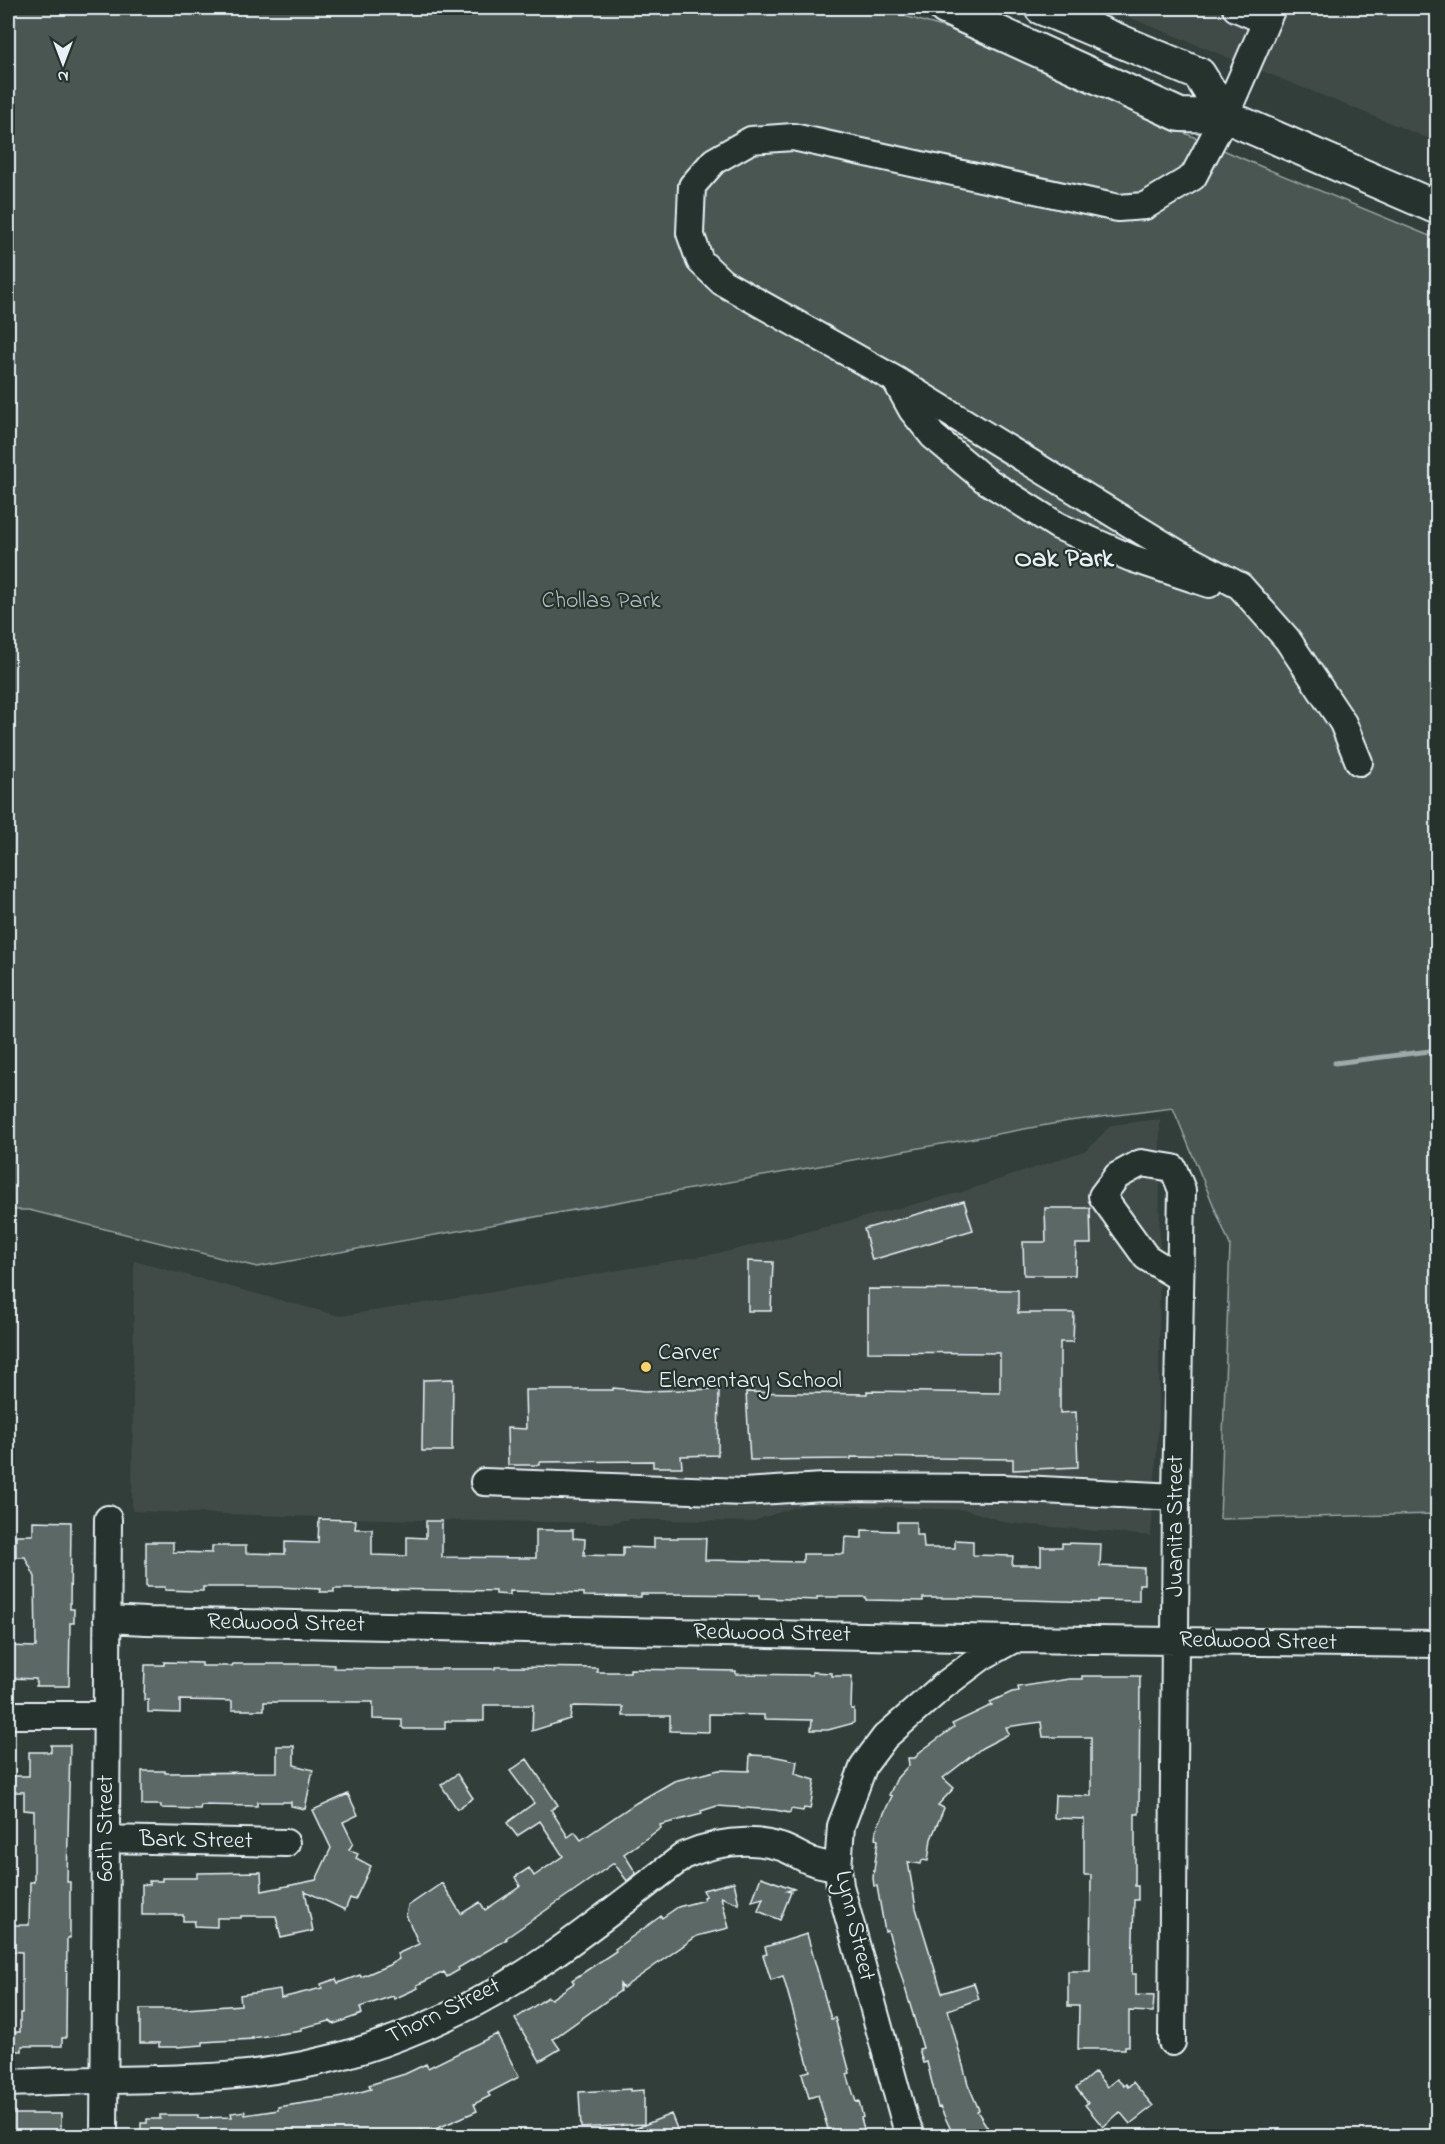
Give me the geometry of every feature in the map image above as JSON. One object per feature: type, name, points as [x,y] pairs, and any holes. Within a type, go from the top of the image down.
[{"type":"main road","points":[[945,8],[1180,115],[1225,117],[1437,208]]},
{"type":"main road","points":[[1041,8],[1199,74],[1225,117]]},
{"type":"street","points":[[1236,8],[1269,14],[1225,117],[1193,177],[1145,206],[1118,208],[793,137],[751,140],[714,161],[692,186],[690,233],[700,261],[722,282],[896,381],[1179,554],[1240,586],[1287,639],[1343,723],[1359,762]]},
{"type":"street","points":[[896,381],[912,410],[933,436],[984,479],[1058,526],[1131,558],[1175,573],[1207,583],[1240,586]]},
{"type":"street","name":"Juanita Street","points":[[1172,2042],[1176,1497],[1182,1190],[1173,1168],[1141,1163],[1117,1176],[1102,1196],[1146,1257],[1180,1278]]},
{"type":"street","points":[[484,1482],[743,1492],[823,1487],[1003,1488],[1176,1497]]},
{"type":"street","name":"60th Street","points":[[104,2136],[108,1519]]},
{"type":"street","name":"Redwood Street","points":[[107,1619],[1012,1639],[1437,1644]]},
{"type":"street","name":"Lynn Street","points":[[912,2136],[902,2111],[840,1886],[838,1868],[841,1826],[864,1765],[885,1737],[943,1686],[983,1656],[1012,1639]]},
{"type":"street","points":[[8,1716],[107,1716]]},
{"type":"street","name":"Bark Street","points":[[106,1839],[286,1843]]},
{"type":"street","name":"Thorn Street","points":[[8,2083],[195,2078],[275,2071],[322,2061],[364,2050],[450,2016],[562,1948],[685,1856],[700,1848],[734,1841],[766,1844],[795,1853],[808,1860],[838,1868]]},
{"type":"shaded area","points":[[1106,8],[1437,8],[1437,142]]},
{"type":"shaded area","name":"Carver Elementary School","points":[[1160,1119],[1159,1418],[1151,1536],[1009,1523],[967,1510],[805,1504],[750,1522],[629,1519],[611,1523],[416,1520],[132,1511],[134,1261],[340,1316],[730,1251],[962,1192],[1087,1150],[1111,1125]]},
{"type":"green space","name":"Chollas Park","points":[[8,8],[877,8],[949,29],[1255,164],[1437,239],[1437,1514],[1220,1519],[1230,1245],[1173,1108],[1069,1121],[257,1267],[29,1210],[8,1210]]},
{"type":"building","points":[[964,1201],[973,1230],[872,1260],[864,1229]]},
{"type":"building","points":[[1045,1208],[1090,1208],[1091,1244],[1076,1244],[1075,1275],[1024,1275],[1023,1242],[1046,1242]]},
{"type":"building","points":[[748,1261],[773,1262],[771,1311],[748,1311]]},
{"type":"building","points":[[868,1289],[1018,1290],[1018,1313],[1074,1313],[1073,1342],[1060,1342],[1060,1413],[1076,1412],[1078,1467],[1013,1470],[1013,1459],[851,1457],[851,1459],[750,1460],[746,1392],[1000,1393],[1000,1353],[868,1352]]},
{"type":"building","points":[[453,1379],[452,1451],[422,1451],[423,1380]]},
{"type":"building","points":[[613,1388],[645,1391],[719,1389],[718,1455],[681,1456],[682,1467],[653,1467],[653,1461],[540,1462],[540,1465],[508,1465],[507,1428],[526,1429],[525,1390],[613,1390]]},
{"type":"building","points":[[319,1519],[356,1520],[355,1529],[372,1529],[372,1555],[407,1556],[407,1537],[426,1538],[426,1521],[442,1521],[442,1557],[536,1558],[536,1530],[573,1530],[573,1538],[585,1539],[584,1555],[623,1556],[623,1547],[654,1548],[654,1538],[706,1538],[705,1560],[803,1562],[803,1554],[844,1554],[845,1537],[862,1538],[862,1530],[897,1531],[897,1522],[916,1522],[916,1535],[923,1535],[924,1548],[955,1548],[955,1540],[973,1541],[973,1555],[1013,1556],[1012,1565],[1041,1565],[1041,1547],[1062,1547],[1062,1543],[1101,1544],[1100,1566],[1144,1568],[1144,1584],[1139,1584],[1139,1601],[1098,1600],[1098,1602],[959,1598],[923,1598],[923,1601],[866,1600],[866,1597],[817,1597],[817,1600],[760,1598],[760,1595],[584,1596],[584,1593],[510,1591],[510,1595],[496,1594],[496,1591],[378,1589],[334,1589],[334,1592],[320,1592],[321,1589],[277,1587],[203,1587],[203,1591],[192,1591],[146,1587],[146,1542],[173,1542],[173,1552],[212,1553],[212,1546],[246,1546],[246,1553],[285,1554],[285,1542],[318,1543]]},
{"type":"building","points":[[33,1521],[71,1522],[70,1609],[74,1609],[74,1623],[70,1623],[69,1686],[36,1686],[36,1679],[8,1678],[8,1646],[36,1647],[35,1577],[25,1557],[16,1557],[16,1535],[33,1535]]},
{"type":"building","points":[[164,1662],[202,1663],[202,1666],[320,1664],[334,1665],[334,1668],[377,1669],[517,1667],[597,1668],[597,1672],[630,1672],[630,1669],[736,1671],[736,1674],[832,1673],[832,1676],[852,1676],[851,1709],[854,1709],[854,1723],[828,1730],[811,1730],[812,1720],[764,1719],[764,1715],[709,1714],[709,1732],[670,1731],[670,1716],[623,1716],[623,1707],[575,1706],[572,1707],[570,1719],[532,1731],[533,1705],[484,1705],[484,1721],[445,1721],[445,1729],[404,1729],[402,1720],[373,1719],[373,1702],[264,1702],[264,1710],[232,1710],[232,1701],[180,1700],[180,1713],[148,1712],[148,1700],[144,1700],[145,1665],[164,1665]]},
{"type":"building","points":[[1082,1676],[1140,1676],[1139,1814],[1135,1814],[1135,1886],[1138,1886],[1138,1900],[1134,1900],[1132,1974],[1136,1974],[1136,1995],[1154,1996],[1153,2012],[1129,2011],[1129,2046],[1125,2046],[1125,2049],[1078,2049],[1079,2006],[1068,2006],[1068,1971],[1090,1971],[1091,1875],[1084,1875],[1084,1819],[1054,1818],[1055,1795],[1091,1796],[1091,1737],[1043,1737],[1041,1722],[1006,1727],[1009,1734],[982,1748],[943,1778],[954,1788],[938,1805],[944,1808],[931,1839],[928,1861],[922,1860],[921,1864],[908,1862],[916,1908],[942,1993],[974,1983],[979,1999],[948,2010],[968,2084],[979,2110],[977,2111],[993,2136],[954,2136],[940,2107],[938,2108],[927,2062],[923,2063],[919,2049],[923,2048],[888,1931],[885,1932],[877,1886],[874,1886],[873,1878],[878,1840],[875,1839],[876,1830],[892,1796],[889,1795],[897,1778],[909,1765],[908,1758],[915,1758],[954,1727],[952,1724],[992,1705],[990,1702],[1019,1691],[1018,1687],[1082,1679]]},
{"type":"building","points":[[51,1745],[70,1745],[67,1882],[70,1882],[70,1938],[67,1938],[66,2038],[62,2038],[62,2046],[22,2046],[22,2051],[8,2051],[8,2032],[20,2032],[22,1952],[8,1951],[8,1925],[29,1925],[30,1882],[34,1882],[34,1811],[24,1810],[24,1792],[9,1792],[10,1776],[29,1776],[29,1752],[51,1752]]},
{"type":"building","points":[[277,1746],[294,1746],[294,1765],[313,1770],[305,1809],[291,1806],[291,1802],[257,1802],[257,1806],[201,1805],[200,1809],[142,1805],[142,1771],[165,1771],[165,1773],[277,1772]]},
{"type":"building","points":[[750,1755],[797,1761],[795,1774],[815,1780],[810,1809],[804,1808],[803,1811],[791,1809],[790,1813],[717,1806],[701,1811],[702,1814],[660,1825],[661,1828],[624,1854],[636,1873],[627,1881],[614,1863],[507,1939],[447,1977],[444,1972],[394,1999],[393,1996],[360,2007],[362,2014],[334,2024],[330,2021],[301,2028],[301,2031],[253,2039],[203,2042],[203,2045],[159,2047],[159,2043],[140,2043],[140,2009],[186,2009],[241,2005],[240,1995],[280,1989],[281,1998],[322,1988],[321,1984],[336,1979],[338,1983],[360,1975],[361,1977],[389,1965],[399,1959],[397,1954],[419,1944],[406,1915],[408,1906],[442,1883],[461,1914],[480,1902],[485,1910],[520,1886],[515,1877],[529,1868],[534,1876],[563,1856],[540,1821],[517,1836],[507,1823],[534,1803],[510,1771],[527,1759],[558,1805],[551,1810],[568,1837],[575,1832],[581,1840],[674,1781],[719,1770],[749,1771]]},
{"type":"building","points":[[457,1774],[473,1798],[457,1809],[441,1785]]},
{"type":"building","points":[[348,1794],[358,1815],[343,1822],[353,1843],[349,1850],[358,1854],[356,1858],[371,1866],[355,1900],[350,1898],[345,1910],[305,1891],[313,1931],[281,1938],[276,1916],[217,1918],[217,1927],[194,1926],[195,1921],[183,1921],[183,1915],[142,1915],[142,1884],[149,1885],[149,1881],[162,1881],[162,1878],[197,1878],[197,1873],[261,1872],[262,1891],[316,1880],[331,1848],[313,1810]]},
{"type":"building","points":[[761,1877],[794,1889],[787,1891],[791,1892],[780,1920],[758,1911],[763,1898],[752,1901]]},
{"type":"building","points":[[734,1882],[739,1904],[721,1897],[729,1928],[697,1936],[623,1988],[620,1984],[620,1991],[553,2039],[560,2049],[540,2061],[515,2019],[574,1983],[572,1980],[616,1951],[615,1949],[661,1916],[662,1918],[678,1907],[704,1900],[703,1897],[706,1896],[703,1890]]},
{"type":"building","points":[[807,1934],[831,2019],[835,2018],[850,2073],[847,2074],[856,2102],[859,2101],[866,2136],[830,2136],[818,2095],[809,2098],[802,2073],[810,2071],[783,1976],[771,1980],[763,1955],[767,1954],[765,1947]]},
{"type":"building","points":[[497,2034],[519,2077],[488,2093],[490,2096],[474,2104],[477,2111],[424,2134],[422,2130],[403,2136],[141,2136],[141,2123],[147,2123],[147,2119],[160,2119],[160,2115],[198,2115],[198,2118],[232,2117],[231,2113],[245,2111],[245,2115],[278,2110],[278,2107],[338,2098],[371,2089],[369,2085],[405,2074],[426,2064],[428,2068]]},
{"type":"building","points":[[1095,2072],[1107,2087],[1117,2079],[1128,2087],[1133,2082],[1153,2106],[1130,2124],[1120,2112],[1103,2127],[1085,2105],[1088,2103],[1076,2088]]},
{"type":"building","points":[[630,2089],[630,2091],[644,2090],[644,2124],[581,2128],[579,2092]]},
{"type":"building","points":[[8,2114],[61,2114],[61,2136],[8,2136]]},
{"type":"building","points":[[671,2114],[680,2136],[617,2136]]},
{"type":"waterway","points":[[1335,1063],[1438,1050]]},
{"type":"place","name":"Carver Elementary School","points":[[646,1367]]},
{"type":"district","name":"Oak Park","points":[[1064,559]]}]
